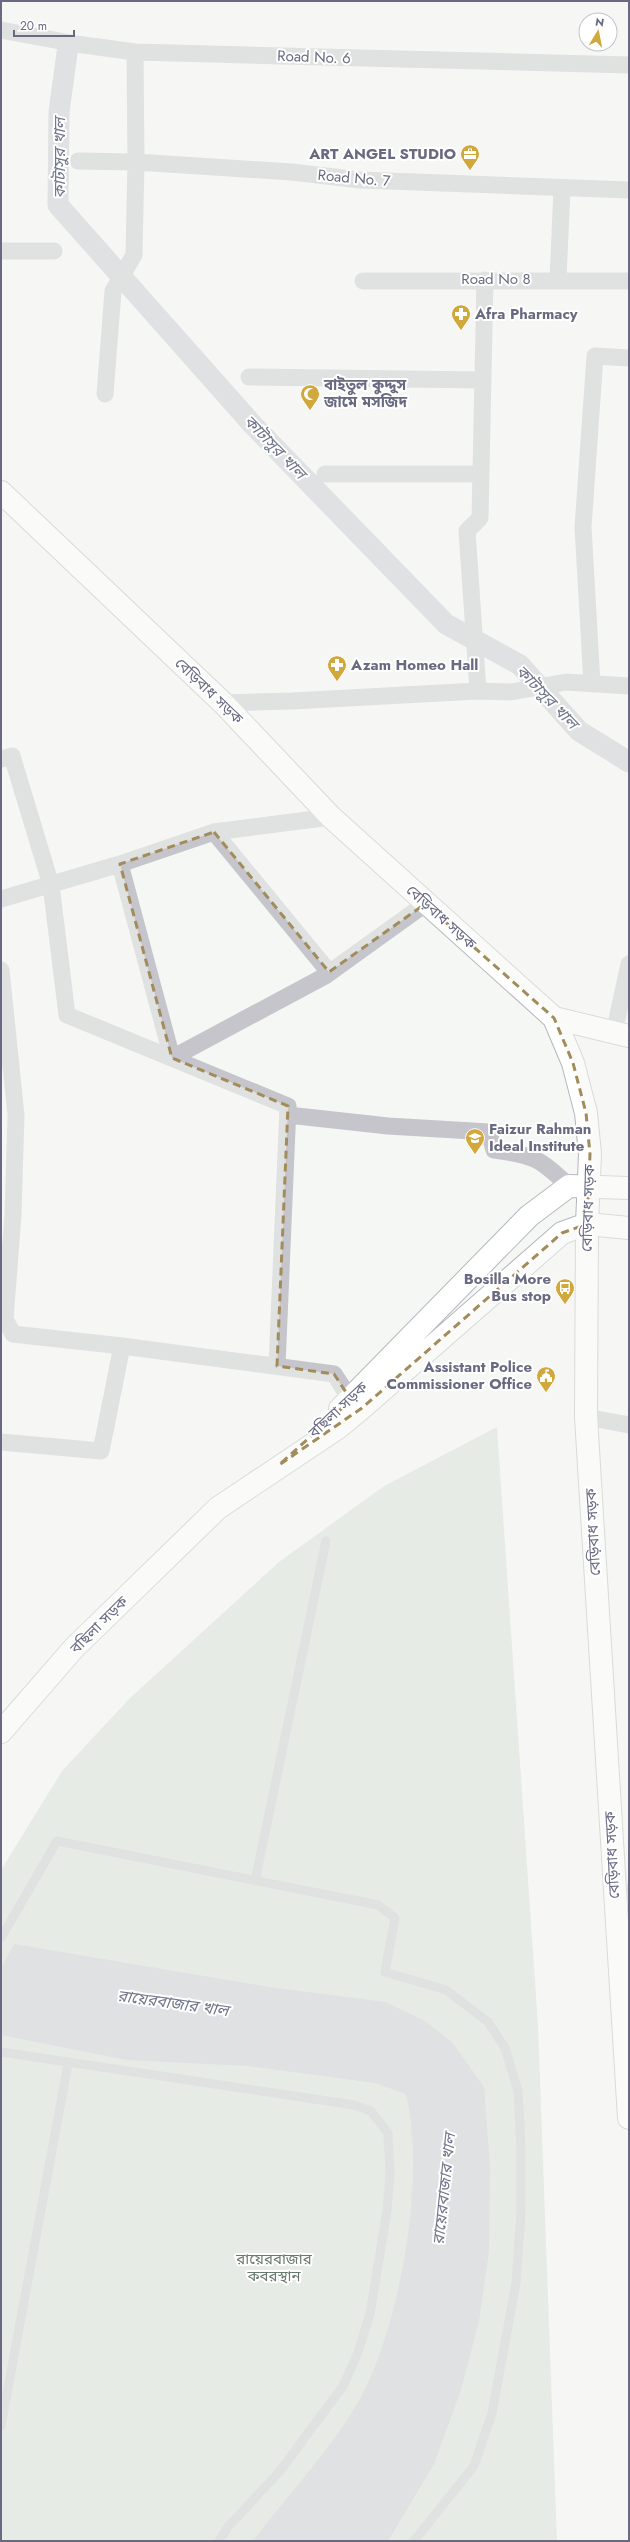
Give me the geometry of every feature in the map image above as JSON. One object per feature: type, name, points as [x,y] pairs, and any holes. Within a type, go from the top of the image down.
[{"type":"main road","name":"বেড়িবাধ সড়ক","points":[[1,492],[223,703],[331,817],[425,904],[554,1018],[573,1063],[586,1113],[590,1154],[579,1186],[587,1224],[586,1417],[622,1900],[629,2118]]},
{"type":"main road","points":[[554,1018],[621,1035]]},
{"type":"main road","points":[[579,1186],[629,1188]]},
{"type":"main road","name":"বছিলা সড়ক","points":[[279,1465],[351,1400],[528,1216],[579,1186]]},
{"type":"main road","points":[[587,1224],[629,1228]]},
{"type":"main road","name":"বছিলা সড়ক","points":[[1,1732],[74,1648],[218,1508],[279,1465],[339,1427],[562,1233],[587,1224]]},
{"type":"street","name":"Road No. 6","points":[[1,30],[76,44],[136,52],[629,65]]},
{"type":"street","points":[[105,394],[113,291],[134,255],[136,52]]},
{"type":"street","name":"Road No. 7","points":[[78,161],[136,162],[292,172],[360,180],[562,189],[629,190]]},
{"type":"street","points":[[558,279],[562,189]]},
{"type":"street","points":[[1,251],[54,251]]},
{"type":"street","name":"Road No 8","points":[[363,281],[558,279],[629,280]]},
{"type":"street","points":[[478,691],[467,530],[480,518],[485,280]]},
{"type":"street","points":[[592,684],[583,527],[595,356],[629,358]]},
{"type":"street","points":[[249,377],[483,380]]},
{"type":"street","points":[[325,474],[481,474]]},
{"type":"street","points":[[223,703],[292,701],[478,691],[511,692],[566,682],[629,686]]},
{"type":"street","points":[[1,758],[12,756],[51,885],[66,1015],[288,1106],[277,1366]]},
{"type":"street","points":[[1,899],[120,864],[214,832],[331,817]]},
{"type":"street","points":[[214,832],[329,972]]},
{"type":"street","points":[[120,864],[172,1058]]},
{"type":"street","points":[[172,1058],[329,972],[425,904]]},
{"type":"street","points":[[621,1035],[629,964]]},
{"type":"street","points":[[1,970],[16,1115],[7,1215],[3,1319],[13,1334],[122,1346],[334,1374],[351,1400]]},
{"type":"street","points":[[288,1115],[388,1126],[489,1132],[494,1150],[527,1154],[579,1186]]},
{"type":"street","points":[[1,1442],[101,1451],[122,1346]]},
{"type":"street","points":[[586,1417],[629,1425]]},
{"type":"lane","points":[[255,1881],[326,1542]]},
{"type":"lane","points":[[1,1938],[57,1841],[378,1905],[395,1918],[385,1972],[446,1990],[488,2022],[504,2048],[518,2091],[521,2212],[516,2283],[492,2413],[474,2466],[414,2541]]},
{"type":"lane","points":[[1,2052],[68,2064],[354,2105],[371,2111],[388,2133],[390,2174],[379,2267],[370,2314],[357,2355],[343,2386],[280,2471],[228,2527],[219,2541]]},
{"type":"lane","points":[[1,2426],[68,2064]]},
{"type":"highlighted area","points":[[214,832],[329,972],[425,904],[554,1018],[573,1063],[586,1113],[590,1154],[587,1224],[562,1233],[362,1408],[279,1465],[351,1400],[334,1374],[277,1366],[288,1106],[172,1058],[120,864]]},
{"type":"green space","name":"রায়েরবাজার কবরস্থান","points":[[497,1427],[538,2025],[557,2541],[1,2541],[1,1870],[62,1771],[129,1699],[279,1562],[384,1486]]},
{"type":"water","name":"রায়েরবাজার খাল","points":[[14,1944],[269,1987],[385,2002],[425,2021],[452,2042],[484,2087],[490,2167],[489,2251],[479,2321],[461,2390],[434,2464],[388,2541],[253,2541],[339,2432],[362,2395],[376,2364],[388,2328],[398,2289],[406,2247],[411,2205],[413,2165],[411,2127],[406,2094],[375,2083],[248,2066],[127,2060],[1,2035],[1,1969]]},
{"type":"waterway","name":"কাটাসুর খাল","points":[[67,53],[59,112],[58,205],[253,425],[446,624],[520,665],[579,731],[629,762]]},
{"type":"place","name":"ART ANGEL STUDIO","points":[[470,171]]},
{"type":"place","name":"Afra Pharmacy","points":[[461,331]]},
{"type":"place","name":"বাইতুল কুদ্দুস জামে মসজিদ","points":[[310,411]]},
{"type":"place","name":"Azam Homeo Hall","points":[[337,682]]},
{"type":"place","name":"Faizur Rahman Ideal Institute","points":[[475,1155]]},
{"type":"place","name":"Bosilla More Bus stop","points":[[565,1305]]},
{"type":"place","name":"Assistant Police Commissioner Office","points":[[546,1393]]}]
